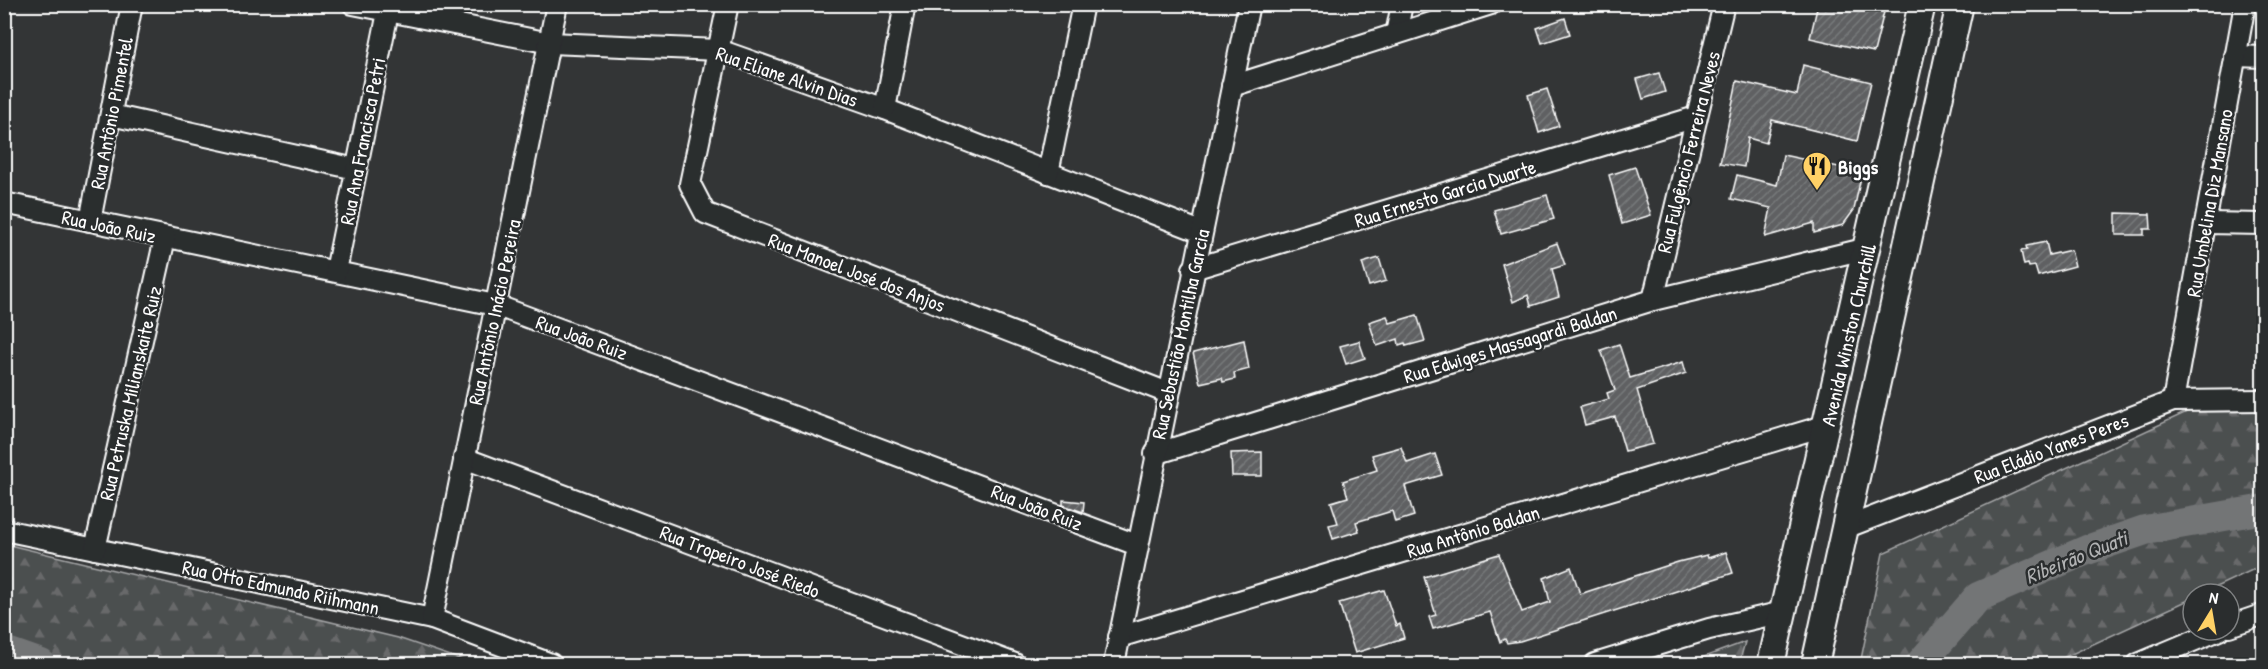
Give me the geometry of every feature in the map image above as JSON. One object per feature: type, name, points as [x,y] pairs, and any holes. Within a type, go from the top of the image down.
[{"type":"main road","name":"Avenida Winston Churchill","points":[[1771,664],[1922,4]]},
{"type":"main road","name":"Avenida Winston Churchill","points":[[1815,664],[1959,4]]},
{"type":"main road","points":[[1868,248],[1884,259],[1897,285]]},
{"type":"street","name":"Rua Antônio Pimentel","points":[[90,221],[132,4]]},
{"type":"street","name":"Rua Eliane Alvin Dias","points":[[352,4],[550,44],[719,50],[885,109],[1200,232]]},
{"type":"street","name":"Rua Antônio Inácio Pereira","points":[[432,619],[557,4]]},
{"type":"street","name":"Rua Manoel José dos Anjos","points":[[728,4],[690,184],[705,213],[1168,393]]},
{"type":"street","points":[[885,109],[905,4]]},
{"type":"street","points":[[1048,173],[1083,4]]},
{"type":"street","name":"Rua Sebastião Montilha Garcia","points":[[1114,664],[1200,232],[1249,4]]},
{"type":"street","points":[[1396,34],[1402,4]]},
{"type":"street","points":[[1232,86],[1491,4]]},
{"type":"street","name":"Rua Fulgêncio Ferreira Neves","points":[[1653,300],[1724,4]]},
{"type":"street","name":"Rua Umbelina Diz Mansano","points":[[2173,401],[2244,4]]},
{"type":"street","name":"Rua Ana Francisca Petri","points":[[336,271],[388,12]]},
{"type":"street","points":[[2235,56],[2264,57]]},
{"type":"street","points":[[111,116],[356,169]]},
{"type":"street","name":"Rua Ernesto Garcia Duarte","points":[[1193,269],[1696,117]]},
{"type":"street","name":"Rua João Ruiz","points":[[4,203],[495,305],[1137,545]]},
{"type":"street","points":[[2206,223],[2264,224]]},
{"type":"street","name":"Rua Petruska Milianskaite Ruiz","points":[[95,549],[165,238]]},
{"type":"street","name":"Rua Edwiges Massagardi Baldan","points":[[1155,454],[1653,300],[1868,248]]},
{"type":"street","name":"Rua Eládio Yanes Peres","points":[[1845,528],[2173,401],[2264,400]]},
{"type":"street","name":"Rua Antônio Baldan","points":[[1119,637],[1827,425]]},
{"type":"street","name":"Rua Tropeiro José Riedo","points":[[465,458],[1015,664]]},
{"type":"street","name":"Rua Otto Edmundo Riihmann","points":[[4,530],[432,619],[552,664]]},
{"type":"street","points":[[1595,664],[1709,629],[1784,612]]},
{"type":"street","points":[[2241,622],[2264,614]]},
{"type":"street","points":[[2138,664],[2191,642]]},
{"type":"green space","points":[[2191,410],[2263,411],[2263,565],[2227,582],[2181,582],[2181,604],[2050,664],[1860,664],[1883,553]]},
{"type":"green space","points":[[5,544],[398,638],[474,664],[5,664]]},
{"type":"green space","points":[[1745,642],[1739,664],[1685,664]]},
{"type":"building","points":[[1818,4],[1886,4],[1874,52],[1810,38]]},
{"type":"building","points":[[1565,18],[1570,34],[1542,43],[1537,28]]},
{"type":"building","points":[[1803,65],[1871,82],[1857,141],[1772,120],[1766,143],[1748,138],[1744,167],[1720,163],[1737,81],[1797,95]]},
{"type":"building","points":[[1659,73],[1665,92],[1643,99],[1637,79]]},
{"type":"building","points":[[1547,89],[1559,126],[1539,133],[1528,95]]},
{"type":"building","name":"Biggs","points":[[1783,155],[1862,172],[1854,210],[1843,225],[1814,233],[1814,223],[1765,237],[1771,208],[1731,199],[1737,175],[1777,185]]},
{"type":"building","points":[[1635,167],[1651,215],[1622,224],[1609,175]]},
{"type":"building","points":[[1547,195],[1554,219],[1501,234],[1494,210]]},
{"type":"building","points":[[2116,213],[2150,214],[2151,229],[2144,229],[2144,235],[2116,235]]},
{"type":"building","points":[[2046,242],[2049,255],[2071,250],[2075,266],[2038,276],[2035,266],[2024,265],[2021,251],[2027,250],[2026,246]]},
{"type":"building","points":[[1557,243],[1565,265],[1552,269],[1559,297],[1531,306],[1528,295],[1513,302],[1502,264]]},
{"type":"building","points":[[1379,258],[1386,281],[1369,286],[1362,263]]},
{"type":"building","points":[[1417,315],[1425,341],[1406,346],[1405,343],[1399,345],[1398,339],[1377,346],[1369,322],[1387,316],[1390,323]]},
{"type":"building","points":[[1244,340],[1249,369],[1234,373],[1235,379],[1223,382],[1222,378],[1200,383],[1193,353]]},
{"type":"building","points":[[1359,341],[1365,358],[1346,364],[1340,346]]},
{"type":"building","points":[[1619,344],[1630,378],[1683,362],[1686,373],[1637,390],[1653,444],[1625,451],[1615,417],[1585,425],[1580,407],[1609,399],[1607,393],[1615,390],[1601,350]]},
{"type":"building","points":[[1401,447],[1407,463],[1435,454],[1442,475],[1405,486],[1414,516],[1395,522],[1392,511],[1356,522],[1359,531],[1333,539],[1329,525],[1338,523],[1331,502],[1348,497],[1343,481],[1377,470],[1372,455]]},
{"type":"building","points":[[1262,452],[1262,476],[1232,476],[1231,453]]},
{"type":"building","points":[[1063,500],[1084,502],[1083,512],[1063,505]]},
{"type":"building","points":[[1726,552],[1733,573],[1520,641],[1507,643],[1505,639],[1500,642],[1490,612],[1433,629],[1429,617],[1436,615],[1424,577],[1499,554],[1522,612],[1550,602],[1544,578],[1571,567],[1580,594],[1678,562],[1707,555],[1708,558]]},
{"type":"building","points":[[1384,590],[1396,626],[1400,624],[1404,638],[1355,653],[1339,603]]},
{"type":"waterway","name":"Ribeirão Quati","points":[[1920,664],[1978,597],[2087,550],[2145,530],[2264,509]]},
{"type":"waterway","name":"Ribeirão Quati","points":[[4,651],[41,664]]},
{"type":"place","name":"Biggs","points":[[1817,192]]}]
